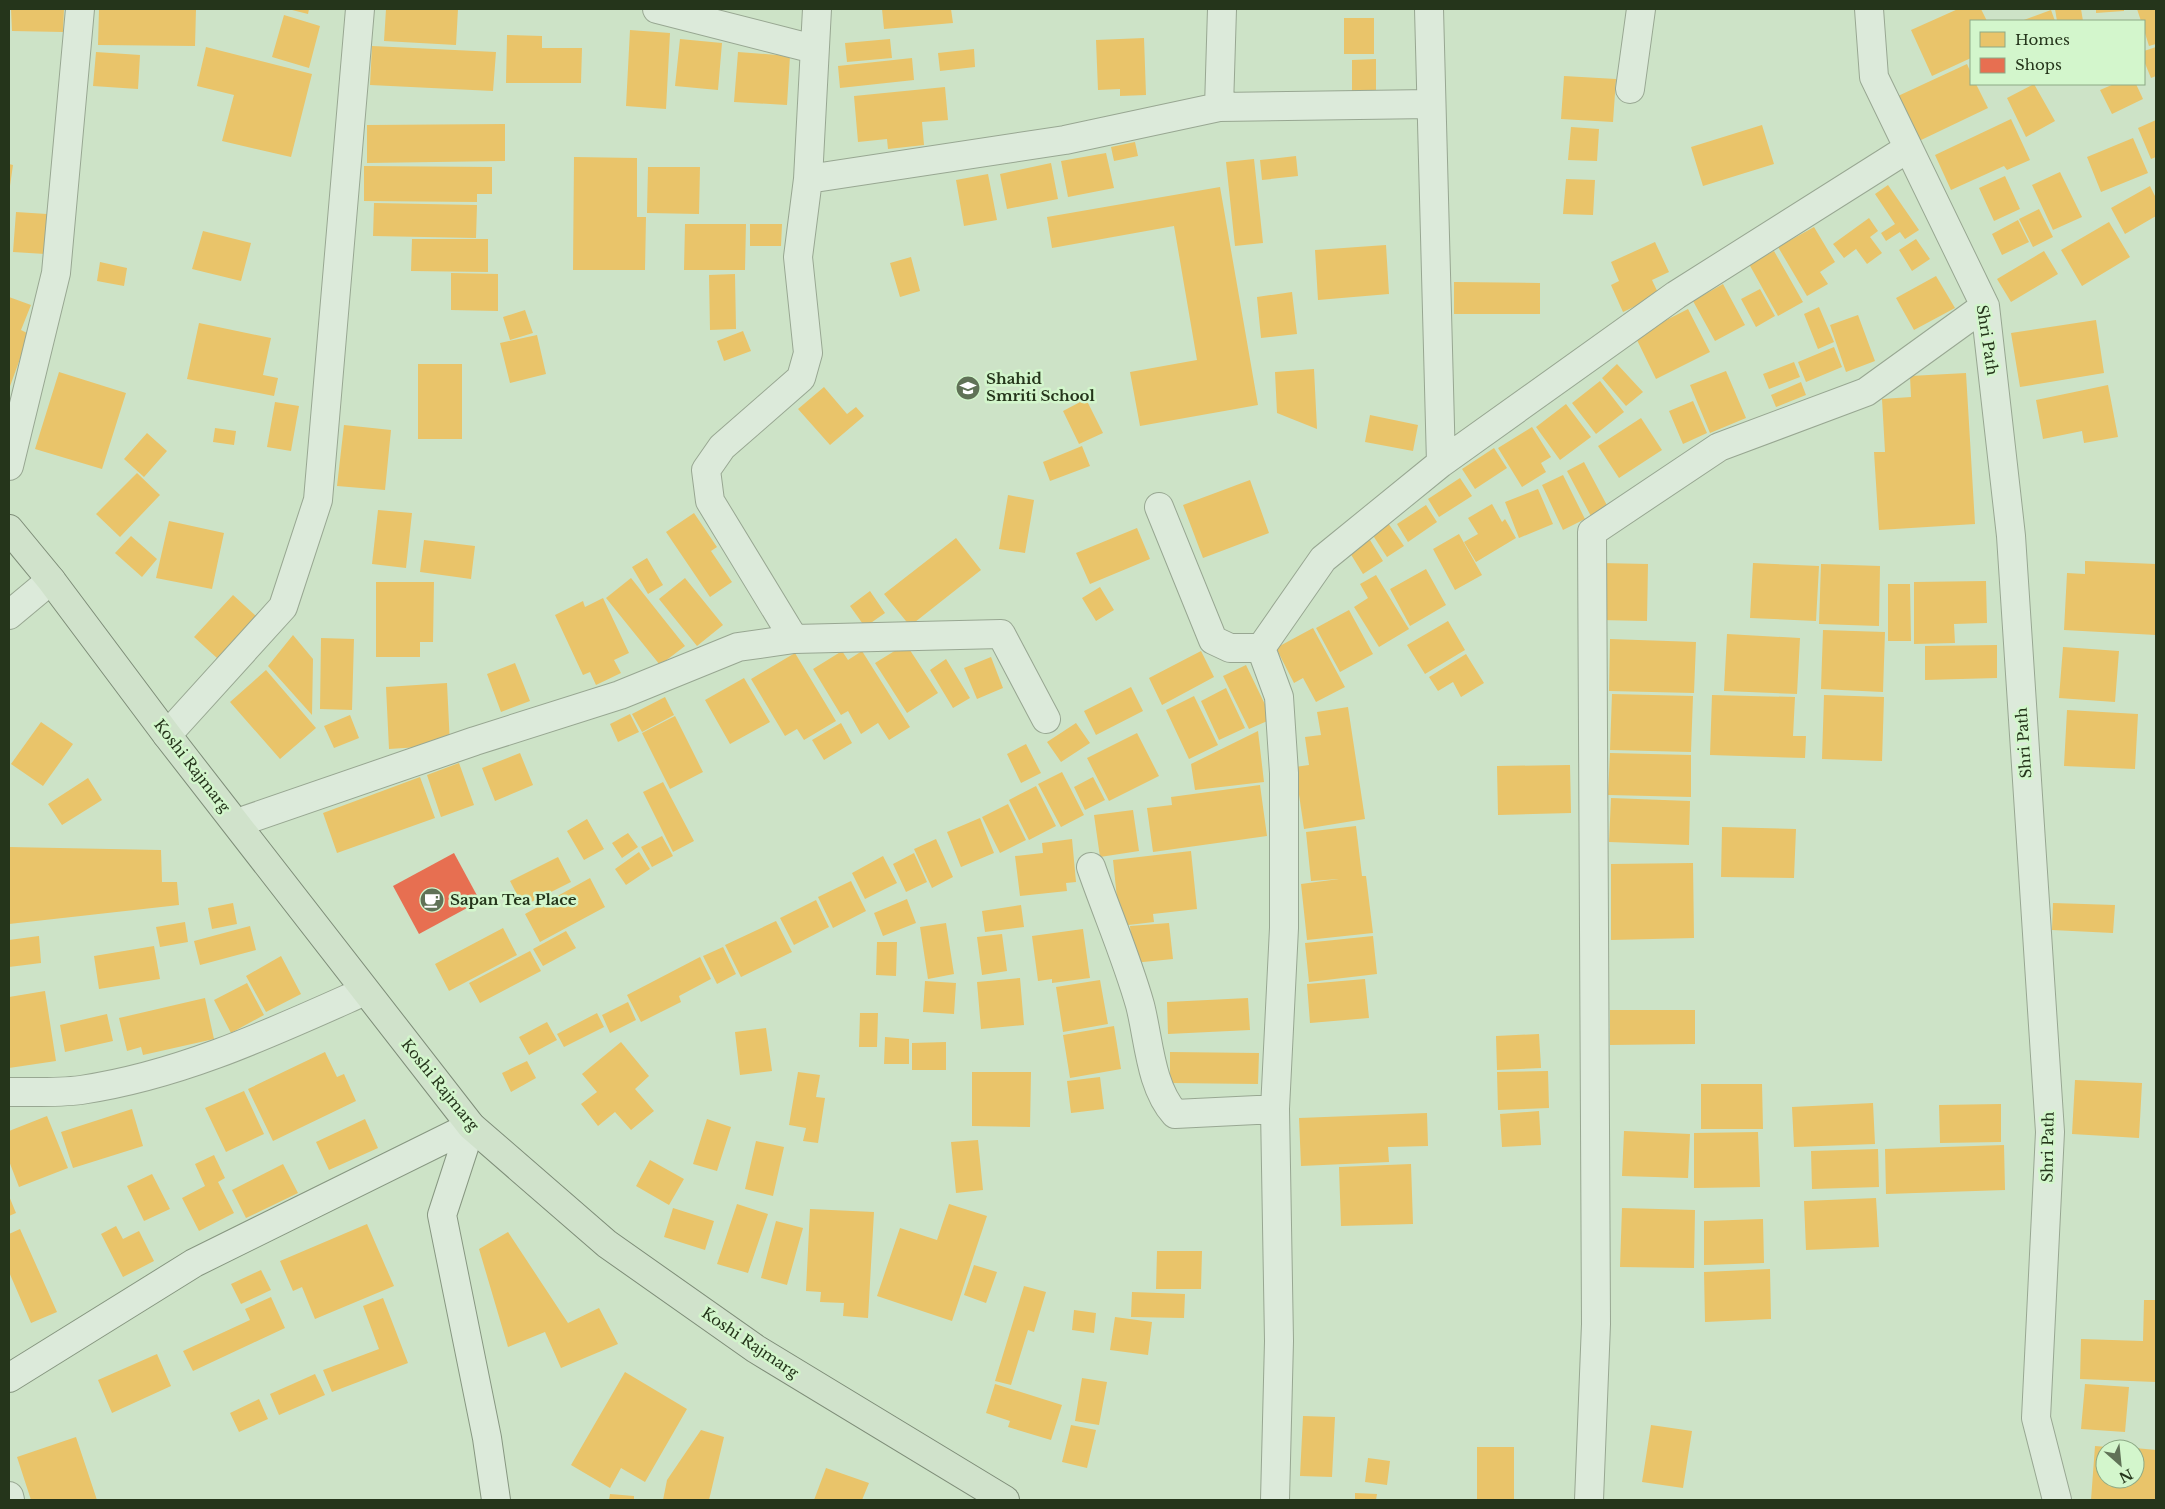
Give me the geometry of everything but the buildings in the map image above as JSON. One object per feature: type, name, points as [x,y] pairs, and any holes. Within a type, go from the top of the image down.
[{"type":"main road","name":"Koshi Rajmarg","points":[[9,529],[51,580],[167,735],[471,1126],[607,1244],[748,1343],[1005,1500]]},
{"type":"street","points":[[9,466],[56,273],[80,9]]},
{"type":"street","points":[[167,735],[283,607],[318,500],[360,9]]},
{"type":"street","points":[[657,9],[814,49]]},
{"type":"street","points":[[794,639],[710,501],[706,470],[722,447],[802,378],[808,353],[798,257],[808,179],[817,9]]},
{"type":"street","points":[[1220,107],[1222,9]]},
{"type":"street","points":[[1429,9],[1430,104],[1441,463]]},
{"type":"street","points":[[1630,89],[1641,9]]},
{"type":"street","name":"Shri Path","points":[[1869,9],[1874,77],[1985,306],[2011,536],[2050,1132],[2036,1418],[2057,1500]]},
{"type":"street","points":[[808,179],[1065,140],[1220,107],[1430,104]]},
{"type":"street","points":[[1260,648],[1323,559],[1441,463],[1676,295],[1908,149]]},
{"type":"street","points":[[1589,1500],[1596,1324],[1592,532],[1719,447],[1866,392],[1985,306]]},
{"type":"street","points":[[1159,507],[1213,640],[1230,648],[1260,648]]},
{"type":"street","points":[[9,615],[51,580]]},
{"type":"street","points":[[237,823],[475,741],[620,695],[738,647],[794,639],[1001,634],[1046,719]]},
{"type":"street","points":[[1260,648],[1279,697],[1284,773],[1284,928],[1274,1109],[1279,1340],[1275,1500]]},
{"type":"street","points":[[1091,867],[1140,1004],[1158,1084],[1166,1105],[1175,1114],[1274,1109]]},
{"type":"street","points":[[9,1092],[80,1090],[165,1073],[250,1042],[365,991]]},
{"type":"street","points":[[9,1378],[194,1263],[471,1126]]},
{"type":"street","points":[[471,1126],[442,1215],[487,1438],[496,1500]]},
{"type":"street","points":[[9,1496],[10,1500]]},
{"type":"place","name":"Shahid Smriti School","points":[[968,388]]},
{"type":"place","name":"Sapan Tea Place","points":[[432,900]]}]
